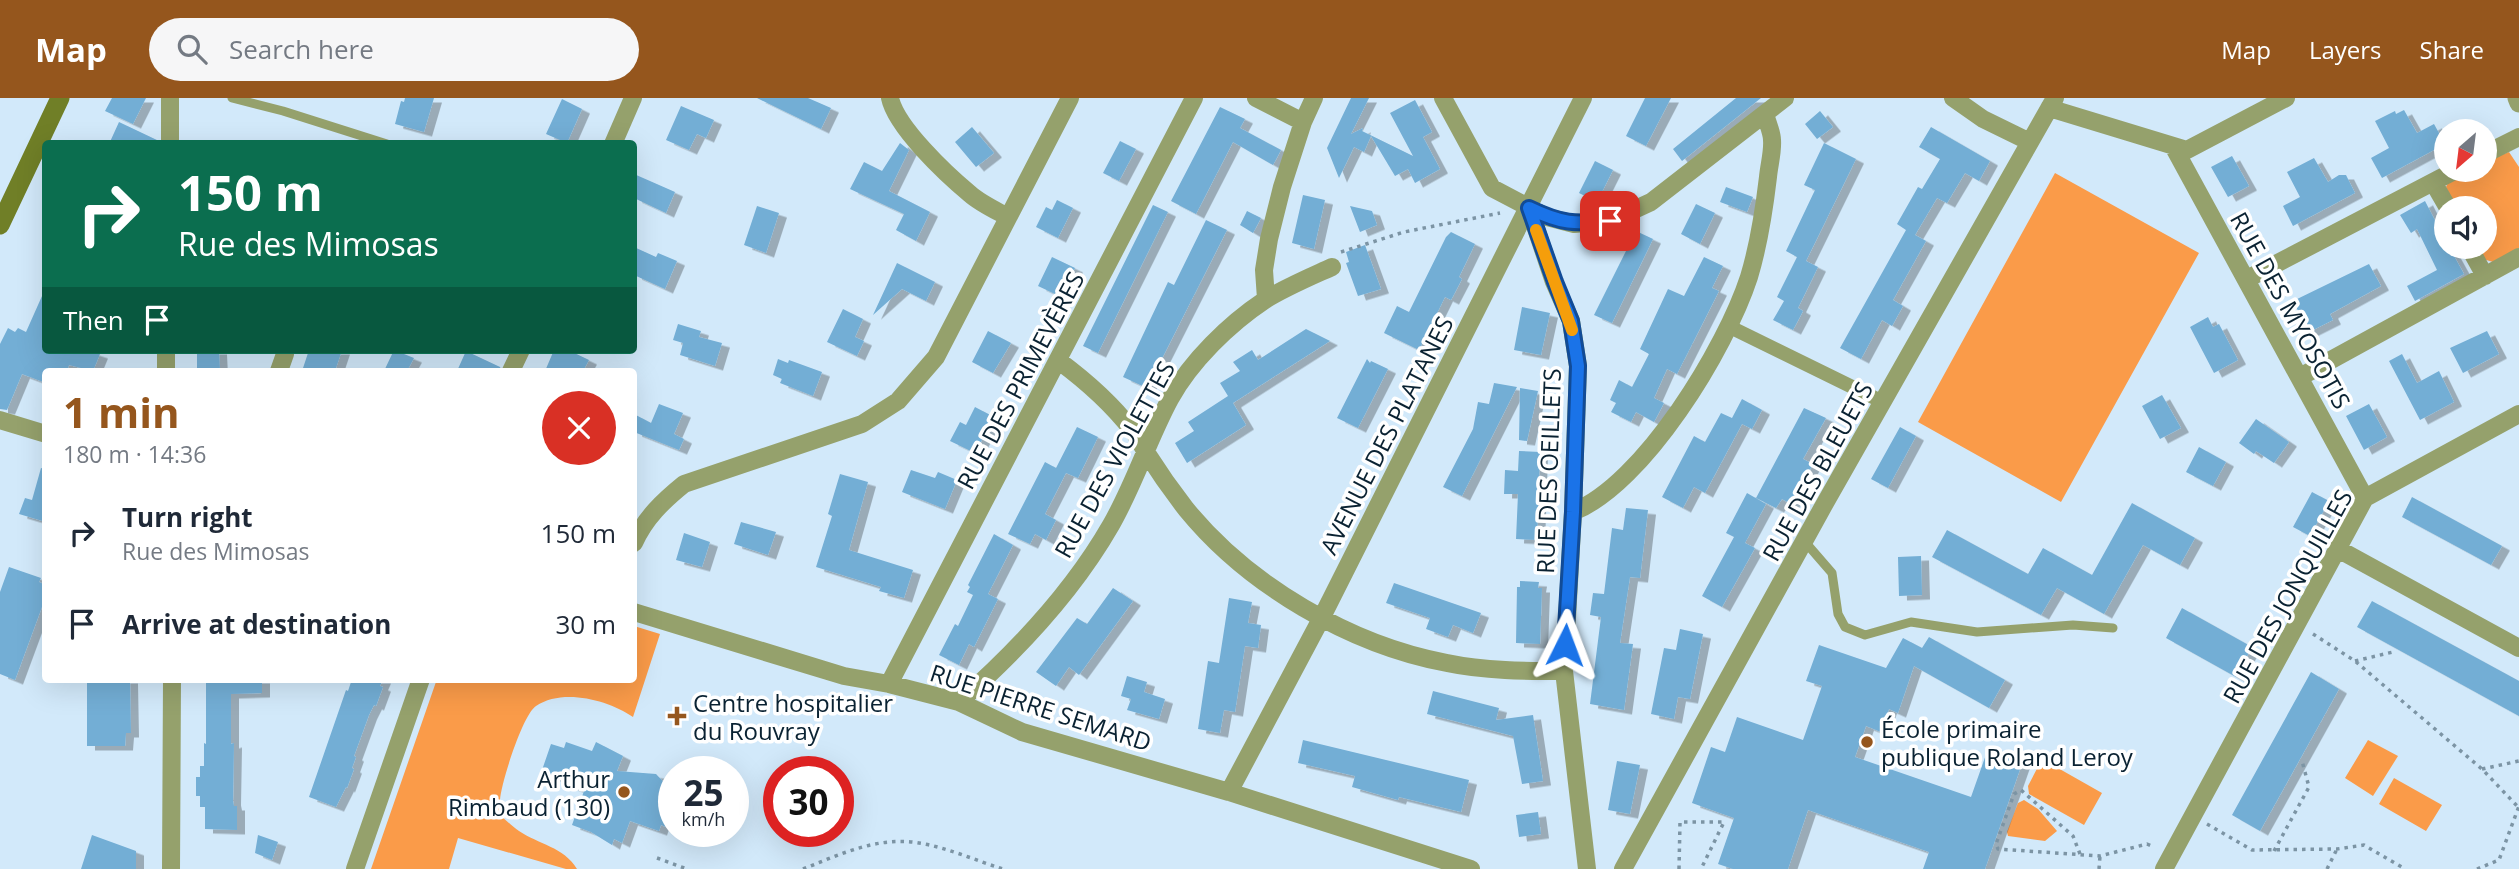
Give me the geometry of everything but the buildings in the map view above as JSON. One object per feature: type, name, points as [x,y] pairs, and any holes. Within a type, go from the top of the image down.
[{"type":"main road","points":[[0,225],[60,98]]},
{"type":"street","points":[[170,98],[170,140]]},
{"type":"street","points":[[614,140],[633,98]]},
{"type":"street","points":[[890,98],[892,110],[904,129],[971,196],[1008,217]]},
{"type":"street","points":[[637,536],[660,503],[684,484],[862,424],[898,401],[936,357],[1070,98]]},
{"type":"street","name":"RUE DES PRIMEVÈRES","points":[[889,684],[1194,98]]},
{"type":"street","points":[[1256,98],[1303,122]]},
{"type":"street","points":[[1266,299],[1264,270],[1269,239],[1282,187],[1303,122],[1314,98]]},
{"type":"street","points":[[1443,98],[1492,188],[1554,220],[1574,224],[1610,221],[1651,202],[1785,98]]},
{"type":"street","name":"AVENUE DES PLATANES","points":[[1229,792],[1322,617],[1583,98]]},
{"type":"street","points":[[1953,98],[1983,119],[2030,142]]},
{"type":"street","points":[[2052,103],[2187,150],[2286,98]]},
{"type":"street","name":"RUE DES BLEUETS","points":[[1623,869],[2052,103]]},
{"type":"street","points":[[1573,512],[1591,505],[1635,466],[1679,411],[1704,373],[1728,326],[1749,277],[1763,221],[1772,139],[1765,114]]},
{"type":"street","points":[[2497,148],[2519,137]]},
{"type":"street","name":"RUE DES MYOSOTIS","points":[[2173,146],[2365,498]]},
{"type":"street","points":[[2247,279],[2433,182],[2441,196]]},
{"type":"street","name":"RUE DES OEILLETS","points":[[1529,208],[1571,321],[1578,366],[1564,671],[1587,869]]},
{"type":"street","points":[[2300,377],[2519,257]]},
{"type":"street","points":[[2476,259],[2485,276]]},
{"type":"street","name":"RUE DES VIOLETTES","points":[[959,702],[1018,646],[1080,573],[1112,524],[1171,397],[1192,368],[1225,332],[1266,299],[1332,267]]},
{"type":"street","points":[[1728,326],[1883,402]]},
{"type":"street","points":[[1059,361],[1105,399],[1135,432],[1186,509],[1227,553],[1272,589],[1322,617],[1401,651],[1447,663],[1508,671],[1564,671]]},
{"type":"street","name":"RUE DES JONQUILLES","points":[[2168,863],[2365,498],[2519,414]]},
{"type":"street","points":[[0,420],[42,433]]},
{"type":"street","points":[[2338,549],[2519,648]]},
{"type":"street","name":"RUE PIERRE SEMARD","points":[[637,613],[844,676],[889,684],[959,702],[1023,732],[1229,792],[1471,869]]},
{"type":"street","points":[[171,869],[173,683]]},
{"type":"street","points":[[355,869],[420,683]]},
{"type":"lane","points":[[232,98],[284,111],[375,140]]},
{"type":"lane","points":[[1806,543],[1832,573],[1838,614],[1845,626],[1865,635],[1911,622],[1977,632],[2073,625],[2113,628]]},
{"type":"path","points":[[1332,267],[1334,255],[1404,232],[1529,208]]},
{"type":"path","points":[[2298,624],[2355,661],[2482,769],[2519,807],[2499,860],[2477,869]]},
{"type":"path","points":[[2355,661],[2393,652]]},
{"type":"path","points":[[2273,852],[2309,786],[2302,761]]},
{"type":"path","points":[[2482,769],[2519,761]]},
{"type":"path","points":[[2080,854],[2073,836],[2021,790],[2014,794],[1996,844],[1998,849],[2100,856],[2147,844],[2168,863]]},
{"type":"path","points":[[2193,816],[2252,850],[2273,852],[2364,845],[2405,869]]},
{"type":"path","points":[[1679,869],[1679,822],[1724,822],[1701,869]]},
{"type":"path","points":[[803,869],[855,848],[888,841],[920,843],[1003,869]]},
{"type":"path","points":[[2327,869],[2337,849]]},
{"type":"path","points":[[2099,869],[2100,856]]},
{"type":"path","points":[[657,858],[687,869]]},
{"type":"shaded area","points":[[2509,152],[2519,167],[2519,248],[2493,262],[2483,259],[2497,259],[2497,196],[2450,196],[2446,187],[2448,182],[2497,182],[2497,156]]},
{"type":"shaded area","points":[[2055,173],[2199,253],[2061,502],[1918,422]]},
{"type":"shaded area","points":[[637,627],[660,634],[633,717],[611,706],[585,698],[547,701],[536,706],[531,712],[508,765],[501,791],[501,816],[519,831],[565,856],[577,869],[566,869],[458,838],[449,869],[371,869],[436,683],[637,683]]},
{"type":"shaded area","points":[[2368,740],[2398,756],[2373,796],[2345,778]]},
{"type":"shaded area","points":[[2042,759],[2102,793],[2084,825],[2029,794],[2028,786]]},
{"type":"shaded area","points":[[2394,778],[2442,805],[2426,831],[2379,804]]},
{"type":"shaded area","points":[[2024,800],[2038,809],[2057,831],[2045,841],[2008,836],[2007,832],[2018,803]]},
{"type":"slow traffic","points":[[1536,230],[1571,321],[1572,330]]},
{"type":"place","name":"Centre hospitalier du Rouvray","points":[[677,716]]},
{"type":"place","name":"École primaire publique Roland Leroy","points":[[1867,742]]},
{"type":"place","name":"Arthur Rimbaud (130)","points":[[624,792]]},
{"type":"route","points":[[1565,645],[1578,366],[1571,321],[1529,208],[1554,220],[1574,224],[1610,221]]}]
